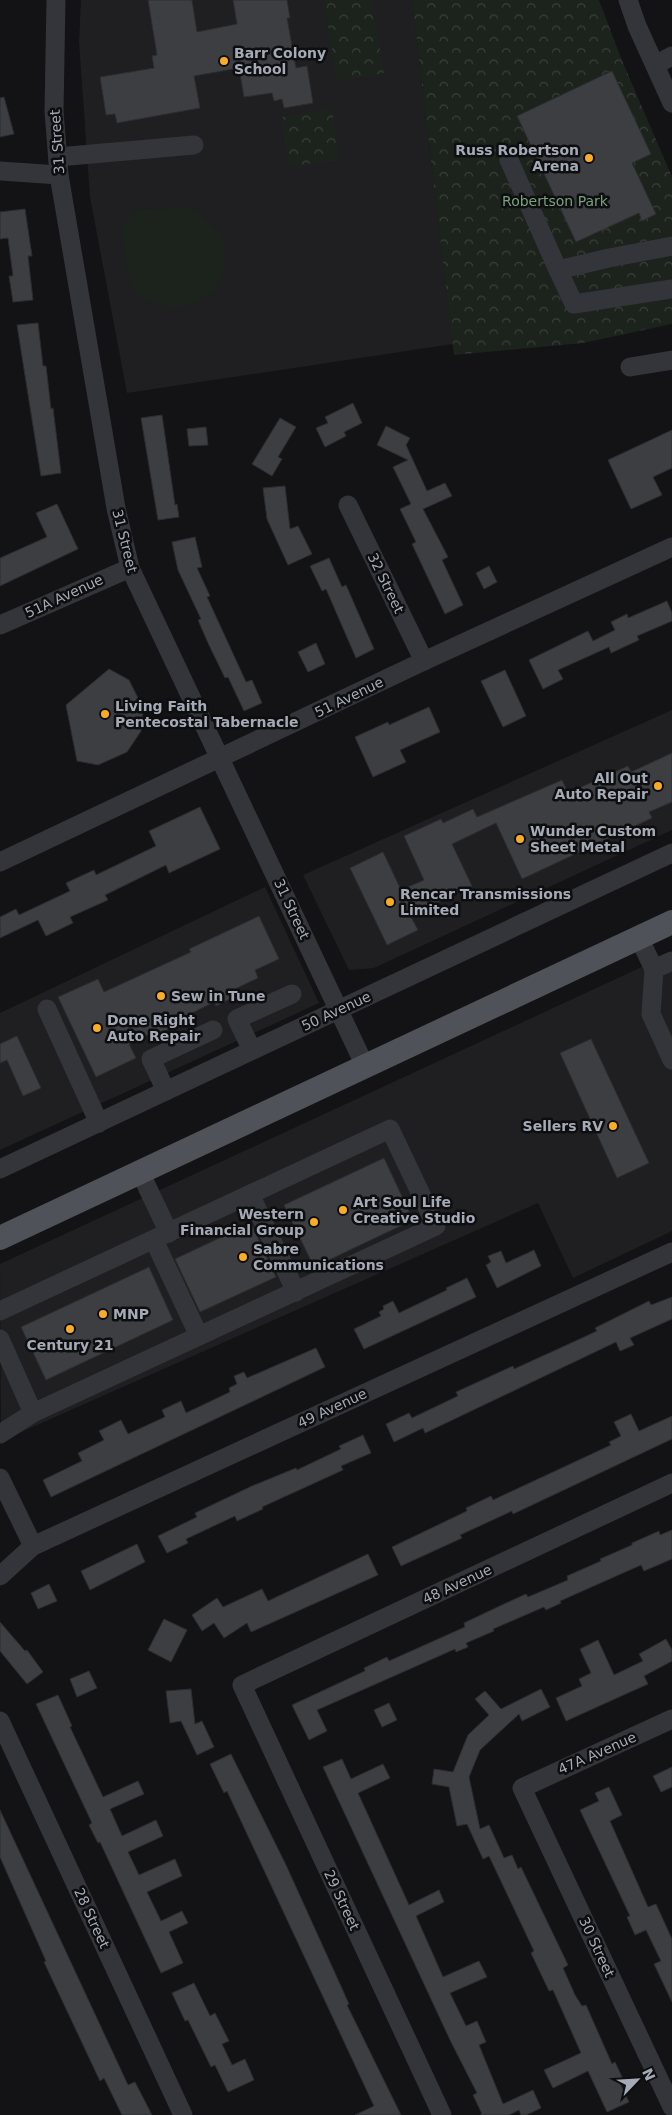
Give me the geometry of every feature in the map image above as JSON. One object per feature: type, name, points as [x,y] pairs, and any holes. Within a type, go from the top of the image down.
[{"type":"main road","points":[[0,1238],[672,922]]},
{"type":"street","name":"31 Street","points":[[56,0],[54,111],[59,166],[116,508],[130,568],[365,1066]]},
{"type":"street","points":[[628,0],[672,103]]},
{"type":"street","points":[[655,65],[672,56]]},
{"type":"street","points":[[0,171],[59,166],[194,145]]},
{"type":"street","points":[[509,160],[574,304],[672,289]]},
{"type":"street","points":[[558,270],[672,246]]},
{"type":"street","points":[[630,367],[672,360]]},
{"type":"street","name":"32 Street","points":[[348,505],[424,661]]},
{"type":"street","name":"51 Avenue","points":[[0,862],[221,759],[424,661],[672,547]]},
{"type":"street","name":"51A Avenue","points":[[0,625],[130,568]]},
{"type":"street","name":"50 Avenue","points":[[0,1169],[672,853]]},
{"type":"street","points":[[639,938],[654,969],[651,1014],[672,1060]]},
{"type":"street","points":[[654,969],[672,961]]},
{"type":"street","points":[[252,1050],[237,1020],[292,994]]},
{"type":"street","points":[[47,1009],[99,1123]]},
{"type":"street","points":[[166,1091],[152,1059],[213,1030]]},
{"type":"street","points":[[0,1311],[390,1129],[436,1226],[33,1412],[0,1434]]},
{"type":"street","points":[[140,1172],[161,1237],[199,1336]]},
{"type":"street","points":[[250,1194],[296,1292]]},
{"type":"street","name":"49 Avenue","points":[[0,1576],[33,1546],[672,1252]]},
{"type":"street","points":[[0,1339],[33,1412]]},
{"type":"street","points":[[0,1478],[33,1546]]},
{"type":"street","name":"48 Avenue","points":[[242,1685],[672,1482]]},
{"type":"street","name":"29 Street","points":[[242,1685],[442,2115]]},
{"type":"street","name":"47A Avenue","points":[[522,1788],[672,1720]]},
{"type":"street","name":"28 Street","points":[[0,1721],[183,2115]]},
{"type":"street","name":"30 Street","points":[[522,1788],[672,2107]]},
{"type":"shaded area","points":[[81,0],[412,0],[453,344],[127,393],[90,197],[79,42]]},
{"type":"shaded area","points":[[672,710],[672,830],[374,968],[349,970],[303,875]]},
{"type":"shaded area","points":[[265,887],[319,1003],[0,1150],[0,1013]]},
{"type":"shaded area","points":[[672,953],[672,1231],[573,1278],[538,1203],[1,1441],[0,1264]]},
{"type":"green space","points":[[324,0],[371,0],[384,73],[337,82]]},
{"type":"green space","name":"Robertson Park","points":[[412,0],[599,0],[621,58],[672,177],[672,324],[583,343],[454,355]]},
{"type":"green space","points":[[332,109],[339,159],[289,167],[282,117]]},
{"type":"green space","points":[[190,208],[209,223],[222,238],[226,259],[222,275],[214,289],[202,300],[195,303],[169,306],[151,302],[138,293],[130,278],[127,269],[122,223],[138,210]]},
{"type":"building","name":"Barr Colony School","points":[[148,0],[192,0],[197,32],[237,24],[233,0],[287,0],[290,18],[287,18],[296,68],[307,66],[313,103],[284,108],[282,99],[274,101],[272,93],[244,97],[239,68],[194,76],[200,108],[117,123],[115,114],[106,115],[100,77],[154,68],[152,56],[157,55]]},
{"type":"building","name":"Russ Robertson Arena","points":[[612,71],[651,154],[632,163],[656,214],[642,221],[639,213],[576,242],[517,116]]},
{"type":"building","points":[[4,97],[14,134],[0,137],[0,98]]},
{"type":"building","points":[[25,209],[32,256],[28,256],[33,300],[13,302],[9,276],[13,276],[8,238],[0,239],[0,212]]},
{"type":"building","points":[[38,323],[43,366],[46,366],[51,409],[53,408],[61,473],[41,476],[17,325]]},
{"type":"building","points":[[353,403],[362,423],[344,432],[346,436],[325,447],[316,428],[328,423],[325,417]]},
{"type":"building","points":[[162,415],[175,505],[177,504],[179,517],[158,520],[141,418]]},
{"type":"building","points":[[280,418],[296,427],[278,457],[282,459],[272,476],[252,464]]},
{"type":"building","points":[[386,426],[410,438],[406,445],[427,491],[445,483],[452,496],[423,509],[448,557],[442,560],[463,605],[445,614],[412,544],[416,542],[400,509],[411,504],[393,467],[408,460],[377,445]]},
{"type":"building","points":[[206,427],[208,445],[189,446],[187,429]]},
{"type":"building","points":[[672,430],[672,468],[653,477],[662,495],[631,509],[608,460]]},
{"type":"building","points":[[285,486],[290,529],[298,526],[312,554],[288,565],[267,519],[263,488]]},
{"type":"building","points":[[57,504],[78,549],[0,586],[0,558],[47,537],[36,513]]},
{"type":"building","points":[[195,537],[202,567],[197,568],[210,596],[207,597],[246,682],[252,680],[262,703],[244,711],[228,677],[225,678],[208,643],[198,620],[201,619],[178,570],[172,542]]},
{"type":"building","points":[[329,558],[342,587],[346,585],[374,649],[356,658],[326,589],[322,591],[310,566]]},
{"type":"building","points":[[489,566],[497,582],[484,589],[476,573]]},
{"type":"building","points":[[667,601],[672,613],[672,621],[637,636],[639,640],[611,653],[609,647],[558,670],[563,679],[543,689],[529,660],[588,631],[593,641],[615,630],[611,622],[627,614],[628,618]]},
{"type":"building","points":[[316,643],[325,664],[308,672],[298,652]]},
{"type":"building","name":"Living Faith Pentecostal Tabernacle","points":[[109,669],[129,680],[143,708],[141,731],[127,752],[98,765],[77,761],[66,705]]},
{"type":"building","points":[[505,670],[526,716],[503,727],[481,681]]},
{"type":"building","points":[[429,707],[440,732],[400,750],[406,762],[373,777],[355,737],[388,722],[389,725]]},
{"type":"building","points":[[672,753],[672,802],[649,812],[652,818],[522,879],[496,823],[452,844],[472,886],[419,911],[420,913],[411,917],[418,930],[387,945],[350,868],[383,852],[401,890],[424,880],[404,836],[441,819],[443,823],[473,809],[477,817],[562,780],[568,793],[628,766],[631,772]]},
{"type":"building","points":[[200,807],[220,849],[169,873],[166,865],[105,895],[108,900],[70,917],[73,923],[46,936],[38,920],[0,938],[0,917],[16,909],[19,915],[70,891],[66,883],[94,870],[96,875],[156,846],[149,831]]},
{"type":"building","points":[[259,916],[279,959],[255,970],[258,978],[237,988],[240,994],[216,1006],[214,1002],[190,1014],[192,1018],[158,1034],[156,1031],[129,1044],[136,1058],[96,1077],[58,997],[98,979],[104,992],[191,952],[189,949]]},
{"type":"building","points":[[17,1036],[41,1088],[23,1096],[7,1060],[0,1063],[0,1044]]},
{"type":"building","name":"Sellers RV","points":[[591,1039],[649,1163],[617,1178],[560,1053]]},
{"type":"building","points":[[384,1158],[413,1220],[314,1267],[284,1205]]},
{"type":"building","points":[[251,1223],[276,1277],[200,1312],[175,1259]]},
{"type":"building","points":[[534,1250],[541,1266],[497,1288],[486,1265],[491,1262],[488,1256],[501,1251],[506,1263]]},
{"type":"building","points":[[149,1267],[173,1320],[46,1380],[21,1327]]},
{"type":"building","points":[[467,1278],[476,1297],[364,1349],[354,1329],[381,1316],[379,1312],[384,1309],[383,1306],[393,1301],[399,1313],[447,1290],[446,1288]]},
{"type":"building","points":[[672,1297],[672,1319],[630,1338],[634,1345],[620,1351],[616,1342],[425,1433],[423,1428],[394,1442],[386,1424],[409,1413],[412,1418],[458,1396],[456,1392],[513,1366],[514,1369],[597,1331],[595,1328],[649,1301],[651,1305]]},
{"type":"building","points":[[316,1348],[325,1367],[51,1497],[43,1480],[82,1461],[78,1453],[104,1440],[99,1431],[121,1420],[128,1434],[165,1417],[162,1410],[181,1401],[186,1413],[230,1392],[229,1388],[237,1384],[234,1376],[244,1372],[247,1378]]},
{"type":"building","points":[[631,1414],[639,1431],[672,1416],[672,1439],[513,1514],[512,1511],[460,1535],[462,1538],[401,1566],[392,1547],[467,1511],[466,1508],[491,1496],[493,1500],[611,1445],[609,1442],[621,1436],[614,1422]]},
{"type":"building","points":[[363,1435],[371,1453],[341,1466],[343,1470],[262,1507],[263,1509],[237,1521],[235,1516],[186,1539],[188,1543],[167,1553],[158,1536],[197,1517],[195,1513],[252,1486],[296,1468],[297,1470],[341,1449],[339,1446]]},
{"type":"building","points":[[672,1530],[672,1559],[644,1571],[641,1565],[560,1601],[561,1603],[546,1610],[544,1607],[493,1629],[494,1631],[466,1643],[468,1647],[456,1652],[455,1649],[317,1710],[327,1731],[309,1740],[292,1705],[365,1671],[364,1668],[387,1657],[389,1661],[465,1627],[464,1623],[526,1594],[528,1597],[568,1580],[567,1576],[601,1561],[600,1559],[632,1545],[632,1543],[659,1531],[660,1535]]},
{"type":"building","points":[[137,1544],[145,1562],[90,1590],[81,1571]]},
{"type":"building","points":[[368,1554],[378,1575],[251,1632],[247,1623],[224,1638],[214,1623],[202,1631],[192,1615],[217,1598],[223,1607],[262,1589],[268,1601]]},
{"type":"building","points":[[49,1584],[57,1601],[38,1609],[31,1593]]},
{"type":"building","points":[[164,1619],[187,1630],[171,1662],[148,1650]]},
{"type":"building","points":[[0,1622],[25,1651],[27,1650],[43,1672],[27,1684],[0,1651]]},
{"type":"building","points":[[666,1639],[672,1650],[672,1661],[644,1676],[648,1684],[566,1721],[556,1698],[582,1686],[579,1679],[591,1673],[580,1649],[598,1640],[614,1675],[643,1661],[639,1654]]},
{"type":"building","points":[[89,1671],[97,1688],[77,1697],[70,1679]]},
{"type":"building","points":[[191,1689],[195,1724],[202,1721],[214,1747],[197,1755],[181,1721],[170,1723],[166,1691]]},
{"type":"building","points":[[541,1689],[550,1707],[522,1721],[519,1714],[480,1750],[469,1777],[480,1829],[489,1825],[504,1858],[512,1855],[518,1869],[521,1867],[568,1965],[563,1968],[575,1995],[582,2006],[586,2005],[612,2064],[615,2062],[623,2079],[619,2081],[629,2102],[607,2112],[588,2071],[553,2088],[544,2070],[581,2053],[553,1990],[549,1991],[531,1953],[534,1951],[489,1856],[483,1859],[467,1824],[457,1826],[449,1787],[432,1784],[434,1769],[453,1772],[468,1735],[489,1715],[475,1699],[485,1691],[501,1709]]},
{"type":"building","points":[[58,1695],[72,1726],[70,1727],[103,1797],[138,1781],[144,1794],[110,1809],[122,1836],[156,1820],[163,1836],[128,1852],[139,1875],[175,1859],[182,1876],[147,1892],[161,1921],[182,1911],[188,1923],[169,1932],[183,1963],[161,1973],[100,1842],[98,1843],[89,1825],[92,1823],[36,1704]]},
{"type":"building","points":[[389,1703],[397,1720],[382,1727],[374,1710]]},
{"type":"building","points":[[231,1754],[286,1865],[349,2004],[347,2005],[401,2115],[355,2115],[374,2106],[227,1791],[224,1793],[210,1764]]},
{"type":"building","points":[[342,1759],[351,1779],[383,1764],[390,1778],[358,1793],[409,1905],[439,1890],[444,1902],[416,1916],[443,1977],[479,1961],[487,1977],[450,1993],[466,2026],[477,2021],[486,2042],[479,2045],[503,2104],[533,2090],[541,2108],[526,2115],[521,2115],[519,2110],[509,2115],[480,2115],[482,2114],[473,2095],[477,2093],[451,2042],[323,1767]]},
{"type":"building","points":[[672,1767],[672,1787],[661,1792],[653,1776]]},
{"type":"building","points":[[609,1787],[622,1815],[610,1821],[648,1907],[656,1904],[672,1939],[672,2002],[654,1964],[661,1961],[646,1930],[635,1935],[627,1917],[630,1916],[580,1810],[599,1801],[595,1793]]},
{"type":"building","points":[[0,1810],[128,2085],[135,2082],[152,2115],[122,2115],[104,2078],[100,2081],[44,1962],[46,1961],[0,1857]]},
{"type":"building","points":[[194,1983],[210,2016],[215,2013],[229,2041],[222,2044],[232,2065],[245,2059],[254,2080],[228,2092],[215,2065],[211,2067],[188,2020],[185,2021],[172,1993]]},
{"type":"place","name":"Barr Colony School","points":[[224,61]]},
{"type":"place","name":"Russ Robertson Arena","points":[[589,158]]},
{"type":"place","name":"Living Faith Pentecostal Tabernacle","points":[[105,714]]},
{"type":"place","name":"All Out Auto Repair","points":[[658,786]]},
{"type":"place","name":"Wunder Custom Sheet Metal","points":[[520,839]]},
{"type":"place","name":"Rencar Transmissions Limited","points":[[390,902]]},
{"type":"place","name":"Sew in Tune","points":[[161,996]]},
{"type":"place","name":"Done Right Auto Repair","points":[[97,1028]]},
{"type":"place","name":"Sellers RV","points":[[613,1126]]},
{"type":"place","name":"Art Soul Life Creative Studio","points":[[343,1210]]},
{"type":"place","name":"Western Financial Group","points":[[314,1222]]},
{"type":"place","name":"Sabre Communications","points":[[243,1257]]},
{"type":"place","name":"MNP","points":[[103,1314]]},
{"type":"place","name":"Century 21","points":[[70,1329]]}]
